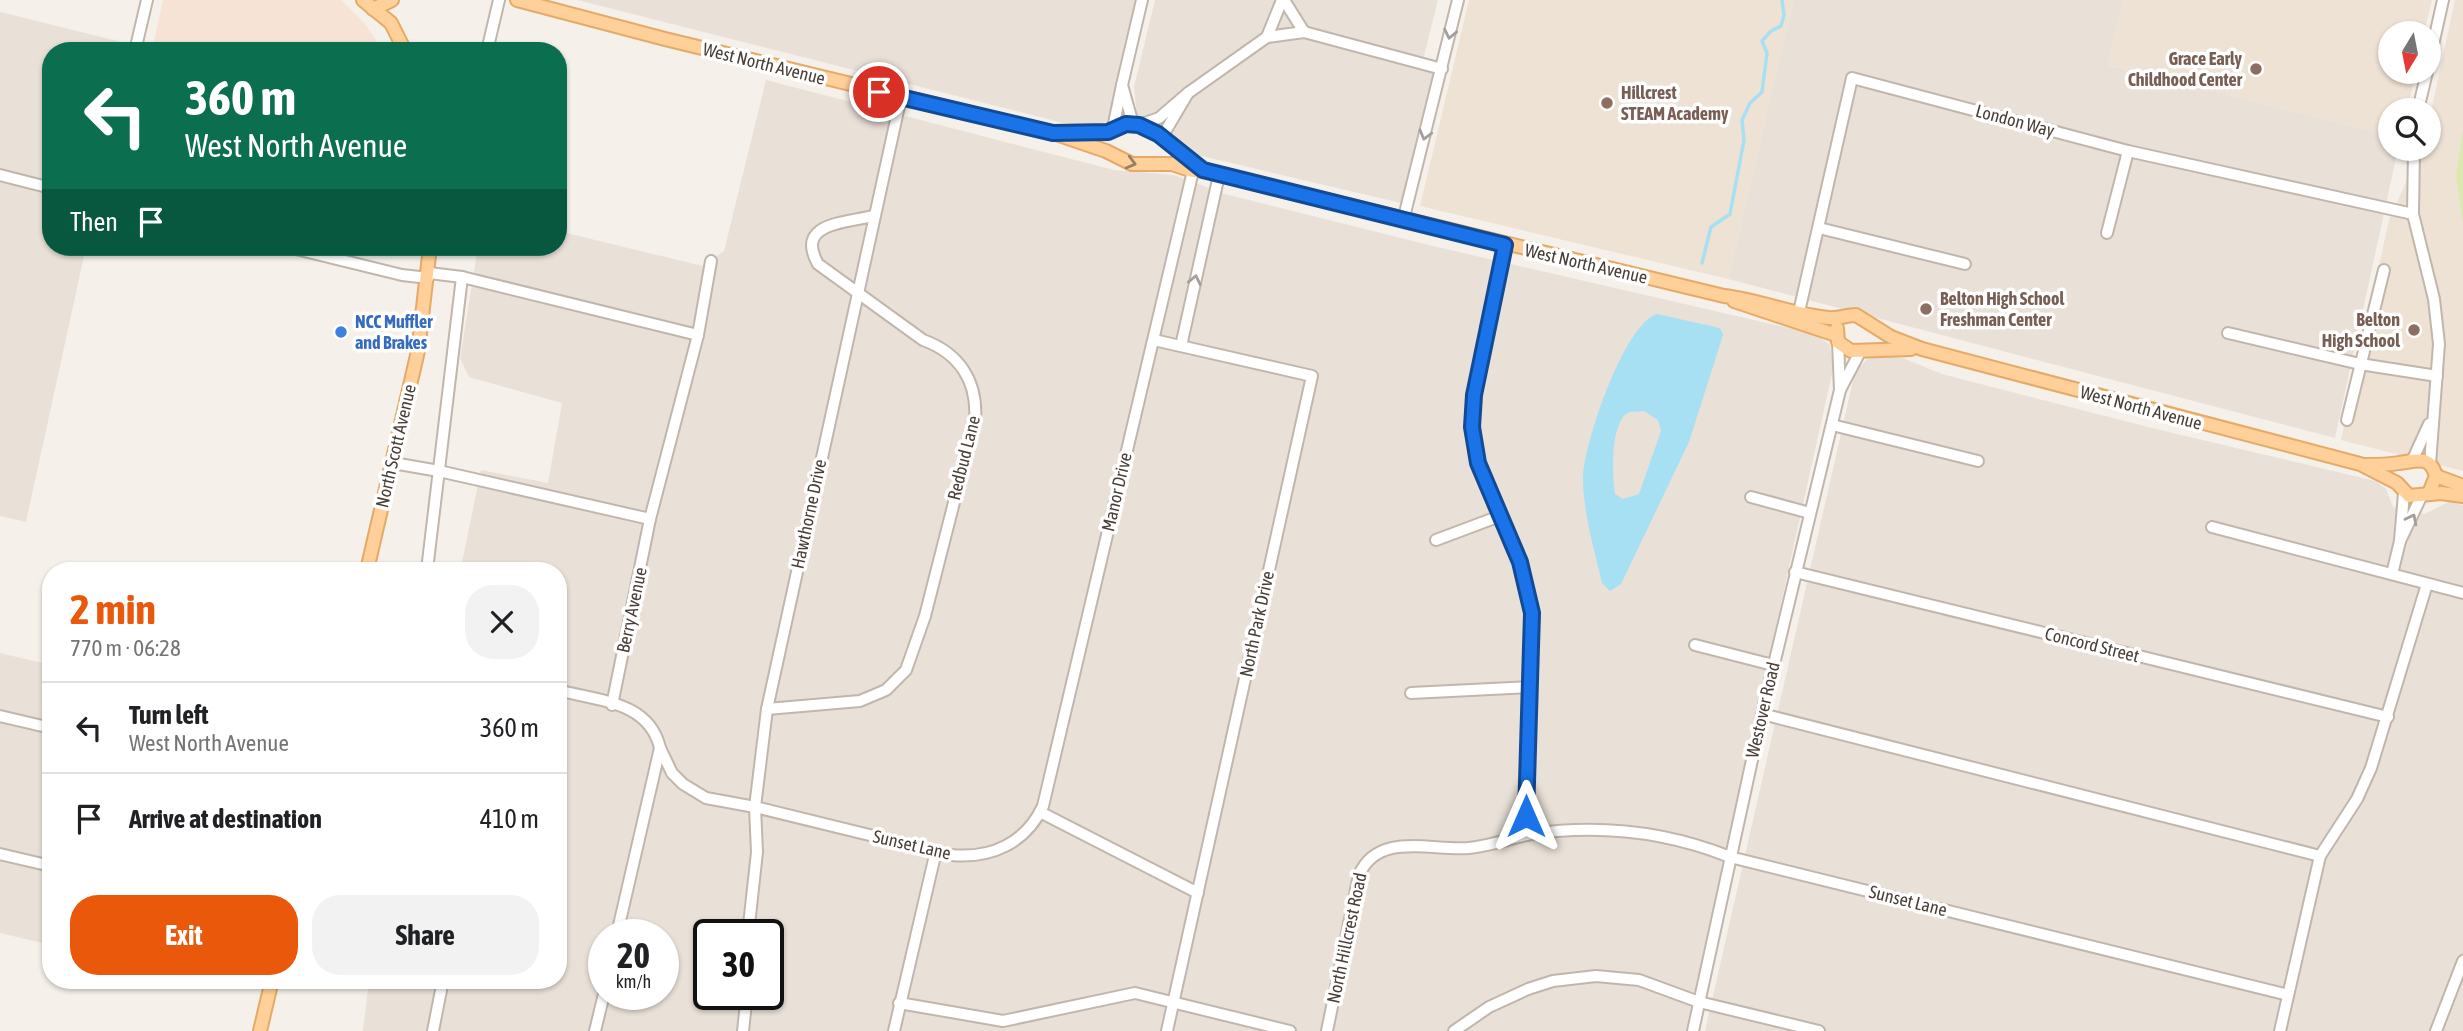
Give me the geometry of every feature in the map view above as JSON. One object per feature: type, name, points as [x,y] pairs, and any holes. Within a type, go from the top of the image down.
[{"type":"main road","points":[[368,5],[392,0]]},
{"type":"main road","name":"West North Avenue","points":[[517,0],[1053,133],[1106,151],[1132,164],[1157,163],[1198,170],[1505,245],[1724,296],[1753,299],[1799,312],[1830,318],[1862,316],[1891,337],[1922,349],[2360,464],[2401,488],[2425,495],[2463,496]]},
{"type":"main road","points":[[368,5],[391,23],[400,42]]},
{"type":"main road","name":"West North Avenue","points":[[1053,133],[1110,130],[1136,125],[1163,139],[1196,162],[1198,170]]},
{"type":"main road","points":[[1106,151],[1110,130]]},
{"type":"main road","points":[[1157,163],[1165,153],[1163,139]]},
{"type":"main road","name":"North Scott Avenue","points":[[369,562],[418,351],[429,256]]},
{"type":"main road","name":"West North Avenue","points":[[1724,296],[1752,309],[1837,339],[1851,351],[1922,349]]},
{"type":"main road","points":[[1837,339],[1838,324],[1845,317]]},
{"type":"main road","points":[[1861,350],[1870,342],[1870,324]]},
{"type":"main road","points":[[2401,488],[2398,472],[2408,461]]},
{"type":"main road","name":"West North Avenue","points":[[2360,464],[2408,461],[2430,464]]},
{"type":"main road","points":[[2430,464],[2436,476],[2463,486]]},
{"type":"main road","points":[[2425,495],[2436,476]]},
{"type":"main road","points":[[260,1031],[270,989]]},
{"type":"street","points":[[137,42],[147,0]]},
{"type":"street","points":[[489,42],[499,0]]},
{"type":"street","points":[[1110,130],[1142,0]]},
{"type":"street","points":[[1283,0],[1304,32]]},
{"type":"street","points":[[1267,37],[1283,0]]},
{"type":"street","points":[[1403,220],[1458,0]]},
{"type":"street","points":[[2438,21],[2443,0]]},
{"type":"street","points":[[1122,85],[1136,125],[1159,118],[1188,93],[1267,37],[1304,32],[1442,69]]},
{"type":"street","name":"London Way","points":[[1799,312],[1852,78],[2128,151],[2413,214]]},
{"type":"street","points":[[1163,139],[1188,93]]},
{"type":"street","name":"Hawthorne Drive","points":[[750,919],[757,852],[755,807],[767,709],[856,292],[901,97]]},
{"type":"street","points":[[2107,233],[2128,151]]},
{"type":"street","points":[[2414,161],[2413,214],[2434,299],[2439,344],[2430,464]]},
{"type":"street","name":"Manor Drive","points":[[1040,812],[1198,170]]},
{"type":"street","points":[[0,175],[42,186]]},
{"type":"street","points":[[1181,346],[1219,175]]},
{"type":"street","name":"Redbud Lane","points":[[767,709],[860,701],[886,690],[906,670],[925,616],[975,420],[975,393],[956,359],[936,344],[923,340],[818,264],[811,252],[811,240],[819,229],[873,216]]},
{"type":"street","points":[[1819,228],[1965,264]]},
{"type":"street","points":[[1505,245],[1474,395],[1472,427],[1478,463],[1520,562],[1532,613],[1527,835]]},
{"type":"street","points":[[325,256],[402,275],[462,277],[698,335]]},
{"type":"street","name":"Berry Avenue","points":[[612,705],[650,519],[698,335],[711,261]]},
{"type":"street","points":[[2347,420],[2384,270]]},
{"type":"street","points":[[428,562],[462,277]]},
{"type":"street","points":[[2228,333],[2360,364],[2437,376]]},
{"type":"street","name":"Westover Road","points":[[1837,339],[1840,390]]},
{"type":"street","name":"North Park Drive","points":[[1154,340],[1312,376],[1167,1031]]},
{"type":"street","name":"Westover Road","points":[[1693,1031],[1795,572],[1840,390],[1861,350]]},
{"type":"street","points":[[2408,461],[2432,419]]},
{"type":"street","points":[[1832,425],[1978,461]]},
{"type":"street","points":[[393,463],[650,519]]},
{"type":"street","points":[[2392,573],[2400,541],[2401,488]]},
{"type":"street","points":[[2400,541],[2425,495]]},
{"type":"street","points":[[1751,497],[1810,513]]},
{"type":"street","points":[[1436,540],[1500,516]]},
{"type":"street","points":[[2212,527],[2463,593]]},
{"type":"street","name":"Concord Street","points":[[1795,572],[2388,718]]},
{"type":"street","points":[[2280,1031],[2320,856],[2357,799],[2388,718],[2427,584]]},
{"type":"street","points":[[1695,645],[1773,665]]},
{"type":"street","points":[[1411,694],[1530,687]]},
{"type":"street","points":[[567,692],[634,710],[644,716],[657,734],[660,748],[620,919]]},
{"type":"street","points":[[1762,714],[2320,856]]},
{"type":"street","points":[[0,716],[42,727]]},
{"type":"street","name":"Sunset Lane","points":[[660,748],[672,773],[694,792],[719,803],[755,807],[965,857],[995,852],[1017,840],[1040,812]]},
{"type":"street","points":[[1040,812],[1198,894]]},
{"type":"street","name":"Sunset Lane","points":[[1527,835],[1564,830],[1623,830],[1675,838],[1730,857],[2288,996]]},
{"type":"street","name":"North Hillcrest Road","points":[[1327,1031],[1359,875],[1370,857],[1388,847],[1459,849],[1527,835]]},
{"type":"street","points":[[894,1031],[936,851]]},
{"type":"street","points":[[0,854],[42,864]]},
{"type":"street","points":[[2436,1031],[2463,961]]},
{"type":"street","points":[[1454,1031],[1520,992],[1574,978],[1639,980],[1699,1002],[1819,1031]]},
{"type":"street","points":[[433,1031],[441,989]]},
{"type":"street","points":[[899,1003],[1003,1021],[1119,994],[1150,994],[1290,1031]]},
{"type":"street","points":[[595,1031],[600,1010]]},
{"type":"street","points":[[743,1031],[745,1010]]},
{"type":"street","points":[[1471,1020],[1478,1031]]},
{"type":"shaded area","points":[[163,0],[341,0],[365,24],[377,42],[154,42]]},
{"type":"shaded area","points":[[577,0],[1137,0],[1107,122],[1079,127]]},
{"type":"shaded area","points":[[1155,0],[1438,0],[1424,56],[1433,77],[1401,203],[1193,154],[1137,116],[1134,87]]},
{"type":"shaded area","name":"Hillcrest STEAM Academy","points":[[1469,0],[1793,0],[1728,279],[1420,206]]},
{"type":"shaded area","points":[[1793,0],[2123,0],[2108,65],[2378,132],[2378,161],[2395,161],[2335,438],[1728,279]]},
{"type":"shaded area","name":"Grace Early Childhood Center","points":[[2123,0],[2432,0],[2427,21],[2378,21],[2378,84],[2413,84],[2410,98],[2378,98],[2378,132],[2108,65]]},
{"type":"shaded area","name":"Belton High School","points":[[2455,0],[2463,0],[2463,471],[2341,440],[2389,220],[2416,161],[2441,161],[2441,98],[2434,98],[2437,84],[2441,84],[2441,65]]},
{"type":"shaded area","points":[[0,12],[122,42],[42,42],[42,256],[84,256],[26,522],[0,516]]},
{"type":"shaded area","points":[[766,80],[1114,170],[1174,175],[1225,194],[1433,246],[1815,334],[1830,345],[1833,369],[1686,1031],[363,1031],[368,989],[567,989],[567,562],[462,562],[481,470],[548,483],[562,403],[469,377],[460,358],[477,256],[567,256],[567,233],[703,266],[724,251]]},
{"type":"shaded area","points":[[1872,354],[1903,358],[1942,374],[2375,481],[2386,489],[2393,507],[2425,514],[2450,501],[2463,505],[2463,1031],[1705,1031],[1855,372]]},
{"type":"shaded area","points":[[0,653],[42,663],[42,943],[0,933]]},
{"type":"green space","points":[[2463,131],[2463,222],[2456,176]]},
{"type":"water","points":[[1657,314],[1720,328],[1723,335],[1689,442],[1621,584],[1610,591],[1602,583],[1592,544],[1585,504],[1585,461],[1608,386],[1619,361],[1644,322]],"holes":[[[1644,411],[1658,420],[1661,431],[1639,494],[1623,499],[1615,494],[1613,476],[1614,443],[1619,424],[1627,413],[1632,412]]]},
{"type":"waterway","points":[[1702,263],[1711,227],[1730,214],[1744,140],[1742,120],[1750,103],[1762,92],[1767,53],[1762,41],[1771,31],[1781,26],[1784,15],[1782,0]]},
{"type":"place","name":"Grace Early Childhood Center","points":[[2256,69]]},
{"type":"place","name":"Hillcrest STEAM Academy","points":[[1607,103]]},
{"type":"place","name":"Belton High School Freshman Center","points":[[1926,309]]},
{"type":"place","name":"Belton High School","points":[[2414,330]]},
{"type":"place","name":"NCC Muffler and Brakes","points":[[341,332]]},
{"type":"route","points":[[879,92],[1053,133],[1108,132],[1126,124],[1139,125],[1158,134],[1164,142],[1196,162],[1203,170],[1505,245],[1474,395],[1472,427],[1478,463],[1520,562],[1532,613],[1533,661],[1528,718],[1526,816]]}]
